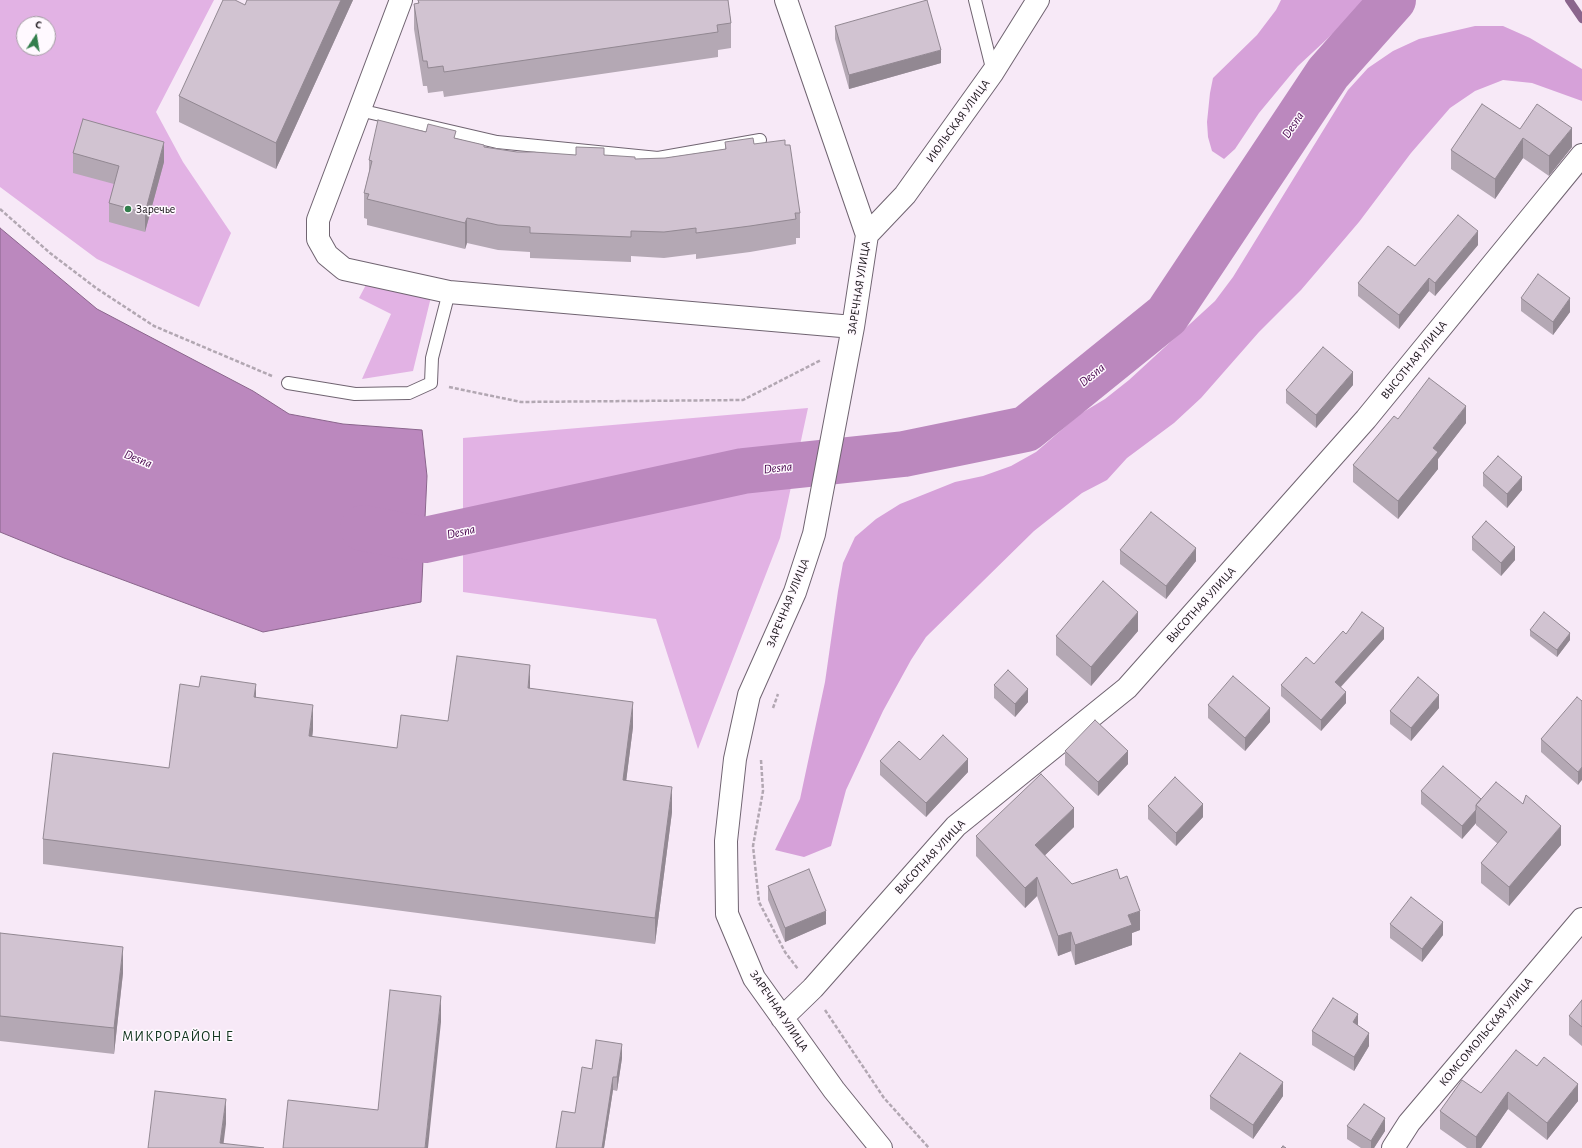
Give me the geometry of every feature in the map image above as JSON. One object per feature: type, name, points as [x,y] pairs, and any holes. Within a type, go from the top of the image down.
[{"type":"street","points":[[401,0],[318,220],[318,239],[327,255],[344,269],[449,292],[853,327]]},
{"type":"street","name":"ЗАРЕЧНАЯ УЛИЦА","points":[[786,0],[867,235],[853,327],[814,534],[795,592],[749,695],[735,759],[726,841],[727,914],[754,978],[834,1090],[881,1148]]},
{"type":"street","name":"ИЮЛЬСКАЯ УЛИЦА","points":[[867,235],[905,195],[993,72],[1038,0]]},
{"type":"street","name":"ВЫСОТНАЯ УЛИЦА","points":[[782,1018],[813,988],[956,826],[1127,688],[1366,419],[1582,155]]},
{"type":"street","name":"КОМСОМОЛЬСКАЯ УЛИЦА","points":[[1394,1148],[1409,1123],[1582,919]]},
{"type":"lane","points":[[975,0],[993,72]]},
{"type":"lane","points":[[359,110],[497,142],[658,158],[760,140]]},
{"type":"lane","points":[[288,383],[355,394],[409,393],[431,383],[432,358],[449,292]]},
{"type":"path","points":[[0,209],[50,253],[96,288],[154,326],[288,383]]},
{"type":"path","points":[[431,383],[520,402],[743,400],[826,358],[824,365]]},
{"type":"path","points":[[772,710],[781,688]]},
{"type":"path","points":[[761,754],[763,791],[753,846],[759,902],[785,952],[813,988],[829,1019],[884,1098],[929,1148]]},
{"type":"shaded area","points":[[0,0],[214,0],[156,112],[183,162],[231,233],[199,307],[97,259],[0,187]]},
{"type":"shaded area","points":[[1281,0],[1369,0],[1298,66],[1259,113],[1235,149],[1224,159],[1212,151],[1208,137],[1207,122],[1213,78],[1257,35],[1276,10]]},
{"type":"shaded area","points":[[1475,26],[1503,26],[1530,38],[1582,69],[1582,101],[1532,83],[1503,80],[1475,91],[1450,108],[1411,153],[1359,222],[1301,290],[1259,332],[1201,398],[1174,423],[1127,458],[1107,480],[1082,493],[1034,531],[926,637],[911,660],[883,711],[846,790],[831,846],[804,857],[775,850],[800,799],[825,682],[843,563],[855,537],[876,519],[900,504],[955,482],[983,476],[1011,466],[1036,452],[1080,414],[1105,399],[1129,380],[1215,301],[1233,277],[1348,90],[1368,68],[1393,51],[1419,39]]},
{"type":"shaded area","points":[[368,281],[431,297],[413,371],[362,379],[391,314],[359,298]]},
{"type":"shaded area","points":[[808,408],[780,538],[698,749],[656,619],[463,592],[463,438]]},
{"type":"water","points":[[0,228],[97,309],[253,391],[289,414],[343,424],[422,430],[427,476],[421,602],[263,632],[64,558],[0,532]]},
{"type":"building","points":[[223,0],[235,0],[245,5],[247,0],[341,0],[276,143],[179,96]]},
{"type":"building","points":[[418,0],[728,0],[731,23],[717,25],[718,32],[444,72],[443,66],[428,68],[427,61],[423,61],[414,4],[419,3]]},
{"type":"building","points":[[927,0],[941,50],[849,75],[835,26]]},
{"type":"building","points":[[1482,104],[1520,129],[1537,104],[1572,128],[1549,156],[1523,138],[1495,179],[1451,150]]},
{"type":"building","points":[[83,119],[164,142],[145,213],[109,203],[119,166],[73,153]]},
{"type":"building","points":[[378,120],[426,132],[428,124],[456,131],[454,138],[484,145],[484,147],[517,152],[576,155],[576,147],[604,148],[604,155],[635,157],[635,159],[665,158],[726,149],[725,142],[753,138],[754,144],[785,140],[785,145],[790,145],[800,213],[795,213],[796,219],[696,233],[696,228],[664,232],[631,231],[631,237],[530,233],[530,227],[498,225],[467,218],[465,223],[367,199],[369,194],[364,193],[372,161],[369,160]]},
{"type":"building","points":[[1458,215],[1478,231],[1435,283],[1429,278],[1399,315],[1358,283],[1388,246],[1415,266]]},
{"type":"building","points":[[1538,274],[1570,298],[1553,322],[1521,298]]},
{"type":"building","points":[[1323,347],[1353,372],[1316,415],[1286,390]]},
{"type":"building","points":[[1429,378],[1466,406],[1433,448],[1438,452],[1398,501],[1353,465],[1394,416],[1398,419]]},
{"type":"building","points":[[1498,456],[1522,477],[1507,494],[1483,473]]},
{"type":"building","points":[[1151,512],[1196,548],[1166,586],[1120,550]]},
{"type":"building","points":[[1486,521],[1515,547],[1501,563],[1472,537]]},
{"type":"building","points":[[1103,581],[1138,612],[1091,667],[1056,636]]},
{"type":"building","points":[[1362,612],[1384,628],[1335,682],[1346,692],[1321,720],[1281,685],[1306,657],[1314,664],[1343,631],[1346,634]]},
{"type":"building","points":[[1544,612],[1570,633],[1557,650],[1530,630]]},
{"type":"building","points":[[457,656],[530,665],[528,688],[633,702],[623,780],[672,787],[655,918],[43,839],[53,753],[169,768],[180,684],[199,687],[201,676],[256,684],[254,697],[313,705],[309,736],[397,748],[401,715],[448,721]]},
{"type":"building","points":[[1008,670],[1028,689],[1015,704],[994,685]]},
{"type":"building","points":[[1233,676],[1270,708],[1245,738],[1208,705]]},
{"type":"building","points":[[1418,677],[1439,695],[1411,728],[1390,711]]},
{"type":"building","points":[[1577,697],[1582,701],[1582,767],[1578,772],[1541,739]]},
{"type":"building","points":[[1095,720],[1128,751],[1098,782],[1065,751]]},
{"type":"building","points":[[943,735],[968,759],[926,803],[880,761],[899,741],[920,760]]},
{"type":"building","points":[[1443,766],[1481,799],[1476,805],[1476,810],[1462,826],[1421,791]]},
{"type":"building","points":[[1041,774],[1074,808],[1035,845],[1072,884],[1117,869],[1120,879],[1127,876],[1140,911],[1128,915],[1132,925],[1075,945],[1071,932],[1058,936],[1037,877],[1025,888],[976,836]]},
{"type":"building","points":[[1175,777],[1203,804],[1176,833],[1148,806]]},
{"type":"building","points":[[1496,782],[1523,804],[1526,795],[1561,826],[1509,887],[1481,863],[1507,832],[1476,805]]},
{"type":"building","points":[[809,869],[826,911],[785,928],[768,886]]},
{"type":"building","points":[[1411,897],[1443,922],[1422,949],[1390,924]]},
{"type":"building","points":[[0,933],[123,947],[114,1028],[0,1016]]},
{"type":"building","points":[[390,990],[441,996],[425,1148],[283,1148],[288,1100],[378,1110]]},
{"type":"building","points":[[1333,998],[1358,1014],[1353,1022],[1369,1033],[1354,1057],[1312,1031]]},
{"type":"building","points":[[1582,1000],[1582,1027],[1569,1016]]},
{"type":"building","points":[[596,1040],[622,1044],[617,1077],[613,1077],[602,1148],[556,1148],[562,1111],[575,1113],[582,1067],[592,1069]]},
{"type":"building","points":[[1516,1050],[1537,1066],[1544,1057],[1578,1084],[1547,1123],[1508,1092],[1476,1137],[1440,1111],[1462,1080],[1481,1093]]},
{"type":"building","points":[[1240,1053],[1283,1082],[1253,1125],[1210,1096]]},
{"type":"building","points":[[155,1091],[226,1099],[220,1143],[264,1148],[148,1148]]},
{"type":"building","points":[[1364,1104],[1385,1118],[1371,1141],[1347,1126]]},
{"type":"waterway","name":"Desna","points":[[363,528],[425,540],[743,471],[904,454],[1026,429],[1167,315],[1328,73],[1393,0]]},
{"type":"waterway","points":[[1569,0],[1582,19]]},
{"type":"place","name":"Заречье","points":[[128,209]]},
{"type":"district","name":"МИКРОРАЙОН Е","points":[[178,1037]]}]
